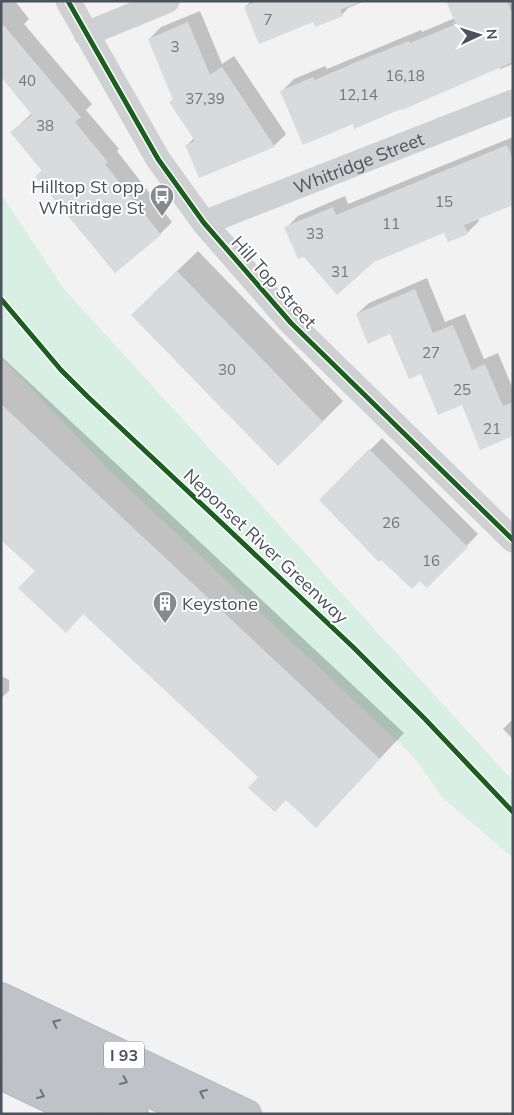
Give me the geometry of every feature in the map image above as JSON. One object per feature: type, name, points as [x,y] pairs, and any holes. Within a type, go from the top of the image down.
[{"type":"highway","name":"I 93","points":[[1,997],[247,1114]]},
{"type":"highway","name":"I 93","points":[[1,1022],[194,1114]]},
{"type":"highway","points":[[1,1050],[134,1114]]},
{"type":"highway","points":[[1,1076],[82,1114]]},
{"type":"street","name":"Hill Top Street","points":[[68,1],[158,159],[204,223],[291,323],[513,540]]},
{"type":"street","points":[[86,34],[167,1]]},
{"type":"street","name":"Whitridge Street","points":[[204,223],[513,102]]},
{"type":"green space","points":[[1,194],[64,289],[513,781],[513,858],[443,798],[413,756],[107,468],[1,357]]},
{"type":"building","points":[[257,1],[360,2],[340,10],[343,16],[315,27],[313,22],[259,44],[244,7]]},
{"type":"building","points":[[446,1],[507,1],[513,16],[513,62],[354,129],[353,124],[303,145],[280,91],[313,77],[315,80],[361,60],[456,24]]},
{"type":"building","points":[[1,22],[81,117],[75,122],[108,162],[105,164],[161,235],[115,273],[35,176],[42,171],[10,132],[32,115],[1,77]]},
{"type":"building","points":[[188,22],[210,75],[222,67],[275,147],[199,178],[185,145],[195,141],[169,102],[173,100],[148,39]]},
{"type":"building","points":[[507,145],[513,159],[513,205],[464,225],[468,234],[448,242],[444,233],[374,262],[337,295],[304,257],[298,259],[284,227],[333,207],[336,215]]},
{"type":"building","points":[[177,271],[323,422],[278,466],[131,315]]},
{"type":"building","points":[[415,289],[433,333],[453,325],[472,370],[485,364],[503,406],[513,402],[513,436],[480,450],[462,405],[438,415],[421,374],[409,379],[390,334],[368,344],[356,314]]},
{"type":"building","name":"Keystone","points":[[1,404],[380,759],[316,828],[286,800],[275,812],[248,788],[258,777],[83,614],[66,633],[18,588],[35,571],[1,540]]},
{"type":"building","points":[[369,449],[468,547],[427,588],[420,581],[412,589],[381,560],[379,562],[319,500]]},
{"type":"cycle path","points":[[68,1],[158,159],[204,223],[291,323],[513,540]]},
{"type":"cycle path","name":"Neponset River Greenway","points":[[1,299],[61,370],[353,647],[424,718],[513,812]]},
{"type":"place","name":"Hilltop St opp Whitridge St","points":[[162,217]]},
{"type":"place","name":"Keystone","points":[[165,624]]}]
